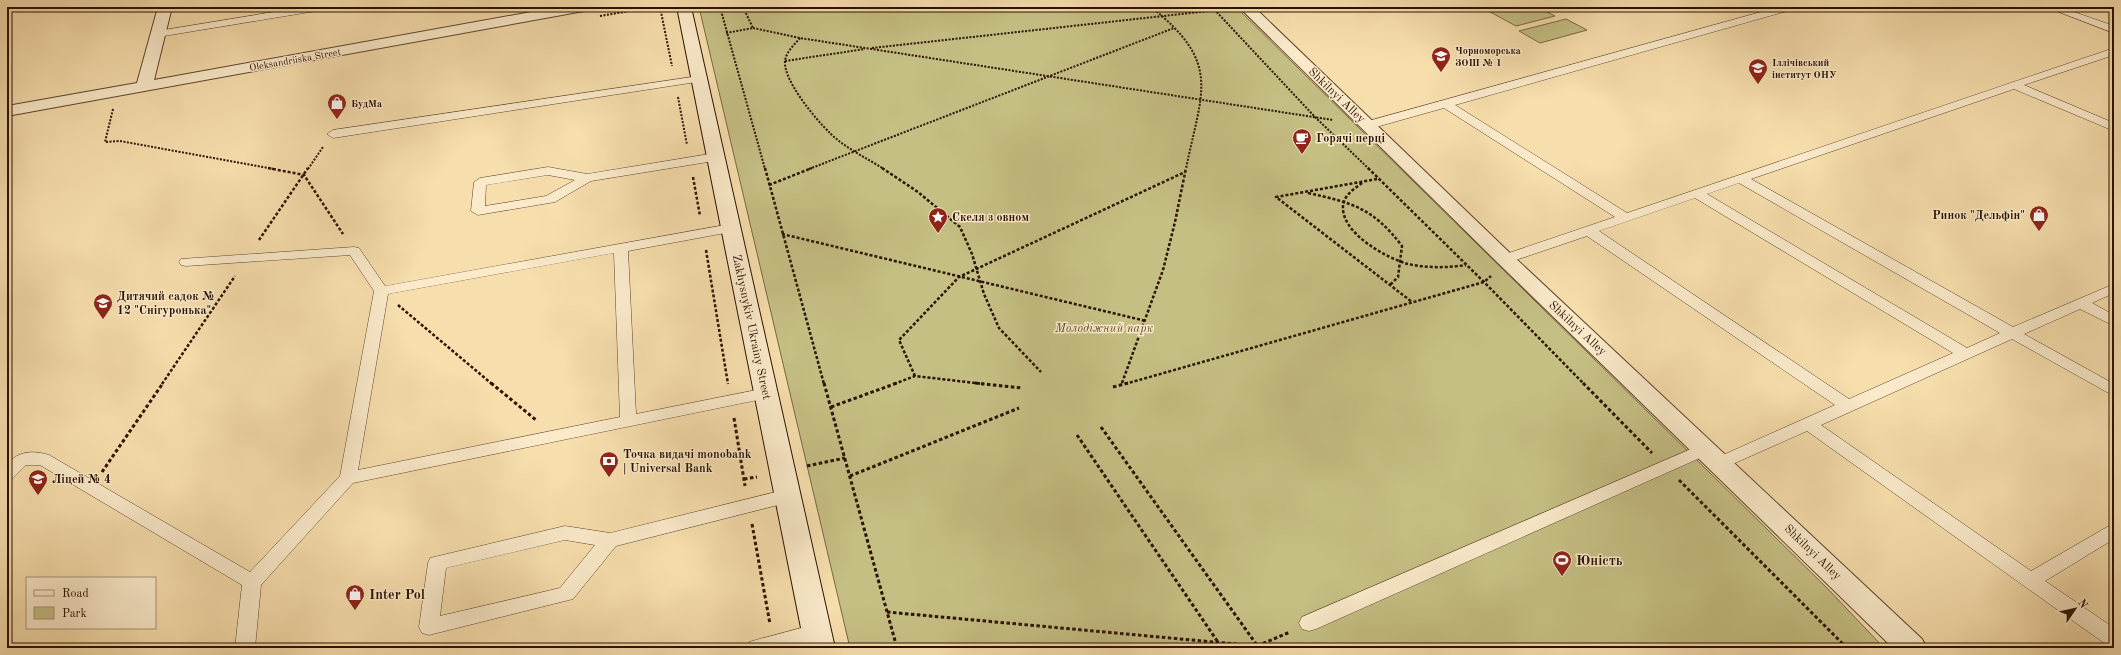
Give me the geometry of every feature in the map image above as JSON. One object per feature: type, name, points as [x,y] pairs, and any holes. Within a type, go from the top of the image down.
[{"type":"street","points":[[144,86],[165,7]]},
{"type":"street","name":"Oleksandriiska Street","points":[[7,111],[584,7]]},
{"type":"street","name":"Zakhysnykiv Ukrainy Street","points":[[684,7],[818,640]]},
{"type":"street","name":"Shkilnyi Alley","points":[[1237,8],[1369,125],[1912,648]]},
{"type":"lane","points":[[158,34],[322,7]]},
{"type":"lane","points":[[1369,125],[1790,7]]},
{"type":"lane","points":[[2051,7],[2114,30]]},
{"type":"lane","points":[[1508,258],[2114,51]]},
{"type":"lane","points":[[333,134],[699,79]]},
{"type":"lane","points":[[2014,85],[2114,127]]},
{"type":"lane","points":[[1446,104],[1626,218]]},
{"type":"lane","points":[[587,178],[550,199],[478,211],[480,182],[548,171],[587,178],[716,157]]},
{"type":"lane","points":[[1741,179],[2114,390]]},
{"type":"lane","points":[[1697,194],[1966,354]]},
{"type":"lane","points":[[381,291],[731,228]]},
{"type":"lane","points":[[1589,231],[1848,406]]},
{"type":"lane","points":[[621,248],[628,421]]},
{"type":"lane","points":[[186,262],[354,251],[381,291],[348,478],[252,582],[245,648]]},
{"type":"lane","points":[[1309,623],[1666,467],[1713,456],[1808,424],[2114,288]]},
{"type":"lane","points":[[2080,303],[2114,321]]},
{"type":"lane","points":[[348,478],[766,393]]},
{"type":"lane","points":[[1808,424],[2114,639]]},
{"type":"lane","points":[[7,474],[22,459],[43,459],[252,582]]},
{"type":"lane","points":[[610,540],[566,594],[429,627],[437,563],[566,533],[610,540],[788,496]]},
{"type":"lane","points":[[2031,580],[2114,530]]},
{"type":"lane","points":[[765,646],[818,640]]},
{"type":"path","points":[[648,7],[653,7]]},
{"type":"path","points":[[660,7],[691,161],[749,506],[765,646]]},
{"type":"path","points":[[720,7],[897,648]]},
{"type":"path","points":[[743,7],[753,28]]},
{"type":"path","points":[[1122,383],[1146,321],[1173,232],[1200,102],[1201,76],[1197,59],[1189,45],[1174,28],[1164,17],[1151,7]]},
{"type":"path","points":[[1212,7],[1315,117],[1466,264],[1847,648]]},
{"type":"path","points":[[785,61],[869,48],[1237,8]]},
{"type":"path","points":[[726,33],[753,28],[800,38],[1200,102],[1369,125]]},
{"type":"path","points":[[769,185],[1174,28]]},
{"type":"path","points":[[800,38],[788,52],[785,61],[786,72],[791,85],[830,134],[918,192],[960,227],[977,268],[980,283],[999,328],[1041,372]]},
{"type":"path","points":[[118,91],[104,142],[120,141],[304,175],[354,251]]},
{"type":"path","points":[[91,488],[333,134]]},
{"type":"path","points":[[915,376],[899,340],[959,278],[977,268],[1185,171]]},
{"type":"path","points":[[1377,179],[1276,197],[1412,302]]},
{"type":"path","points":[[1364,182],[1349,190],[1343,201],[1343,218],[1357,236],[1378,252],[1401,262],[1433,267],[1466,264]]},
{"type":"path","points":[[1306,192],[1343,201],[1370,212],[1389,228],[1402,246],[1398,277],[1390,285]]},
{"type":"path","points":[[782,234],[959,278],[1146,321]]},
{"type":"path","points":[[1113,387],[1122,383],[1484,282],[1508,258]]},
{"type":"path","points":[[381,291],[556,436]]},
{"type":"path","points":[[831,407],[915,376],[1022,388]]},
{"type":"path","points":[[850,476],[1019,408]]},
{"type":"path","points":[[1101,427],[1258,647]]},
{"type":"path","points":[[1077,435],[1222,648]]},
{"type":"path","points":[[887,612],[1258,647],[1309,623]]},
{"type":"green space","name":"Молодіжний парк","points":[[699,7],[1236,7],[1828,589],[1884,648],[850,648]]},
{"type":"green space","points":[[1481,7],[1537,7],[1555,16],[1516,26]]},
{"type":"green space","points":[[1566,19],[1587,30],[1540,43],[1519,31]]},
{"type":"place","name":"Чорноморська ЗОШ № 1","points":[[1441,73]]},
{"type":"place","name":"Іллічівський інститут ОНУ","points":[[1758,85]]},
{"type":"place","name":"БудМа","points":[[337,120]]},
{"type":"place","name":"Горячі перці","points":[[1302,155]]},
{"type":"place","name":"Ринок \"Дельфін\"","points":[[2039,232]]},
{"type":"place","name":"Скеля з овном","points":[[938,234]]},
{"type":"place","name":"Дитячий садок № 12 \"Снігуронька\"","points":[[103,320]]},
{"type":"place","name":"Точка видачі monobank | Universal Bank","points":[[609,478]]},
{"type":"place","name":"Ліцей № 4","points":[[38,496]]},
{"type":"place","name":"Юність","points":[[1562,577]]},
{"type":"place","name":"Inter Pol","points":[[355,611]]}]
